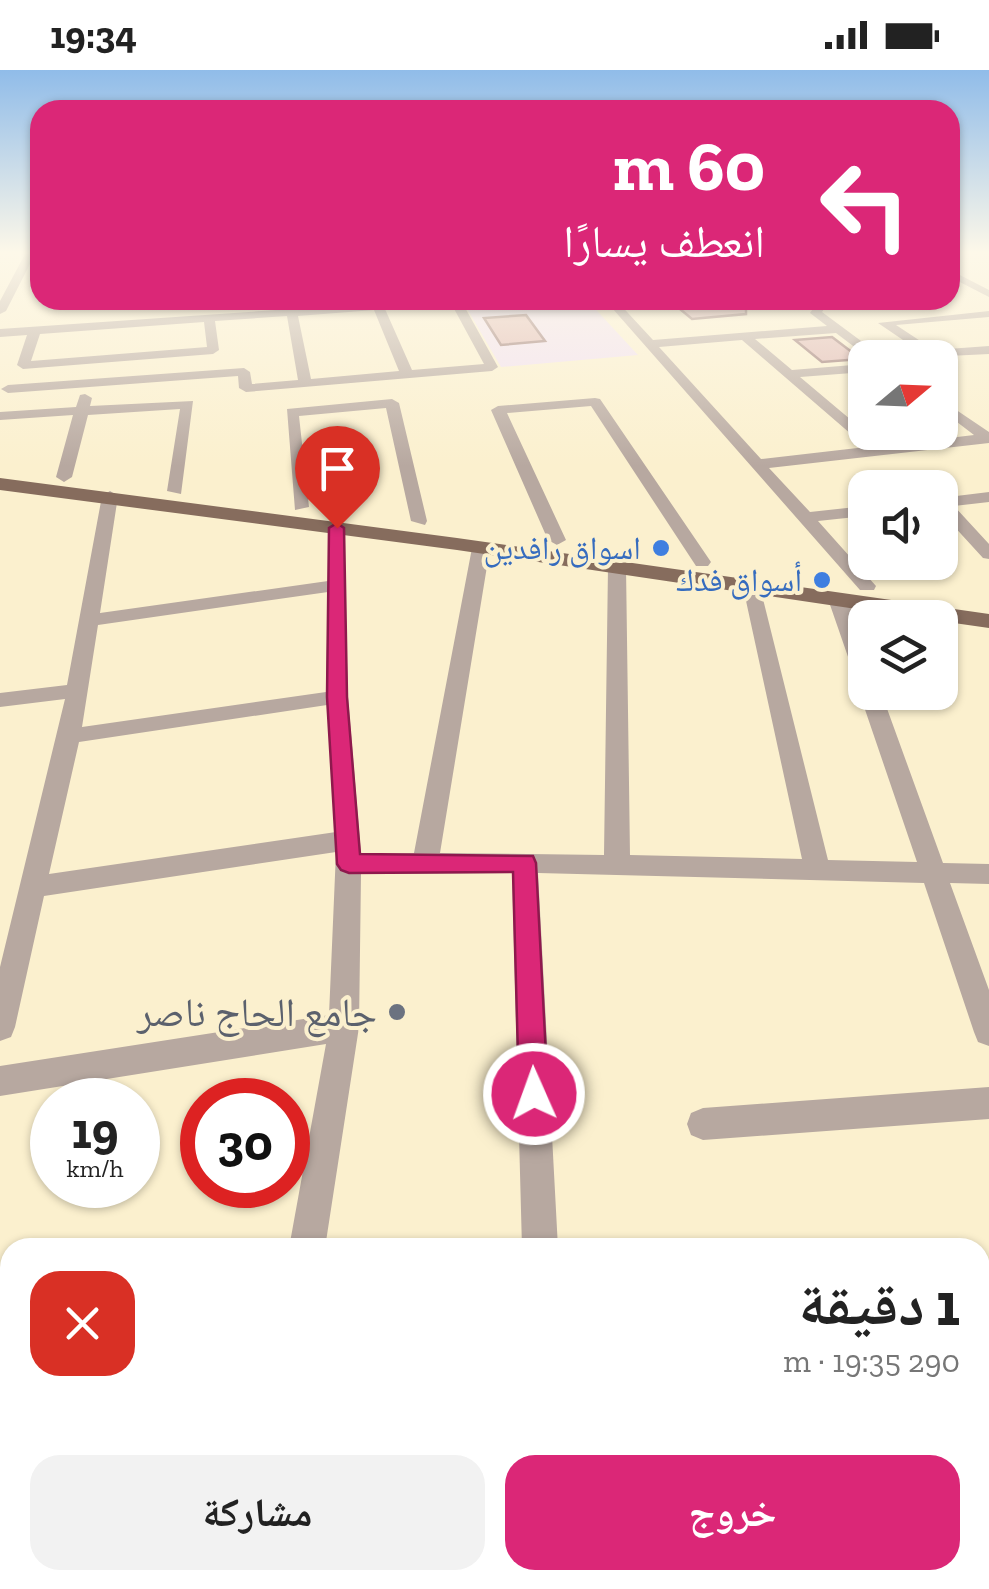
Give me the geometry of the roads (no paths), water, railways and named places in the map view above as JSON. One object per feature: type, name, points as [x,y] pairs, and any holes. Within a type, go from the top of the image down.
[{"type":"main road","points":[[0,470],[418,521],[462,536],[481,548],[988,618]]},
{"type":"main road","points":[[0,484],[337,528],[556,540],[867,586],[988,618]]},
{"type":"street","points":[[0,333],[97,325]]},
{"type":"street","points":[[36,330],[23,365],[213,350],[211,325]]},
{"type":"street","points":[[294,325],[305,383]]},
{"type":"street","points":[[386,325],[408,374]]},
{"type":"street","points":[[8,389],[244,372],[246,388],[492,367],[469,325]]},
{"type":"street","points":[[633,325],[810,518],[867,586]]},
{"type":"street","points":[[833,325],[853,340]]},
{"type":"street","points":[[888,325],[932,354],[989,350]]},
{"type":"street","points":[[650,344],[838,329]]},
{"type":"street","points":[[744,336],[848,425]]},
{"type":"street","points":[[788,374],[848,369]]},
{"type":"street","points":[[64,477],[88,383]]},
{"type":"street","points":[[556,540],[498,410],[594,402],[702,562]]},
{"type":"street","points":[[301,506],[292,412],[392,403],[418,521]]},
{"type":"street","points":[[0,416],[188,404],[175,491]]},
{"type":"street","points":[[958,416],[988,437]]},
{"type":"street","points":[[958,441],[988,437]]},
{"type":"street","points":[[760,464],[878,450]]},
{"type":"street","points":[[0,1027],[70,736],[110,496]]},
{"type":"street","points":[[958,501],[989,498]]},
{"type":"street","points":[[810,518],[848,513]]},
{"type":"street","points":[[958,521],[989,554]]},
{"type":"street","points":[[309,1238],[344,1027],[349,852],[337,697],[337,528]]},
{"type":"street","points":[[425,864],[481,548]]},
{"type":"street","points":[[616,567],[616,867]]},
{"type":"street","points":[[92,620],[334,586]]},
{"type":"street","points":[[752,587],[816,870]]},
{"type":"street","points":[[837,599],[848,630]]},
{"type":"street","points":[[0,700],[78,690]]},
{"type":"street","points":[[70,736],[337,697]]},
{"type":"street","points":[[876,710],[934,871],[981,980],[989,1032]]},
{"type":"street","points":[[36,887],[349,852],[425,864],[989,874]]},
{"type":"street","points":[[524,863],[540,1238]]},
{"type":"street","points":[[0,1081],[344,1027]]},
{"type":"street","points":[[703,1124],[989,1103]]},
{"type":"place","name":"اسواق رافدين","points":[[661,548]]},
{"type":"place","name":"أسواق فدك","points":[[822,580]]},
{"type":"place","name":"جامع الحاج ناصر","points":[[397,1012]]}]
